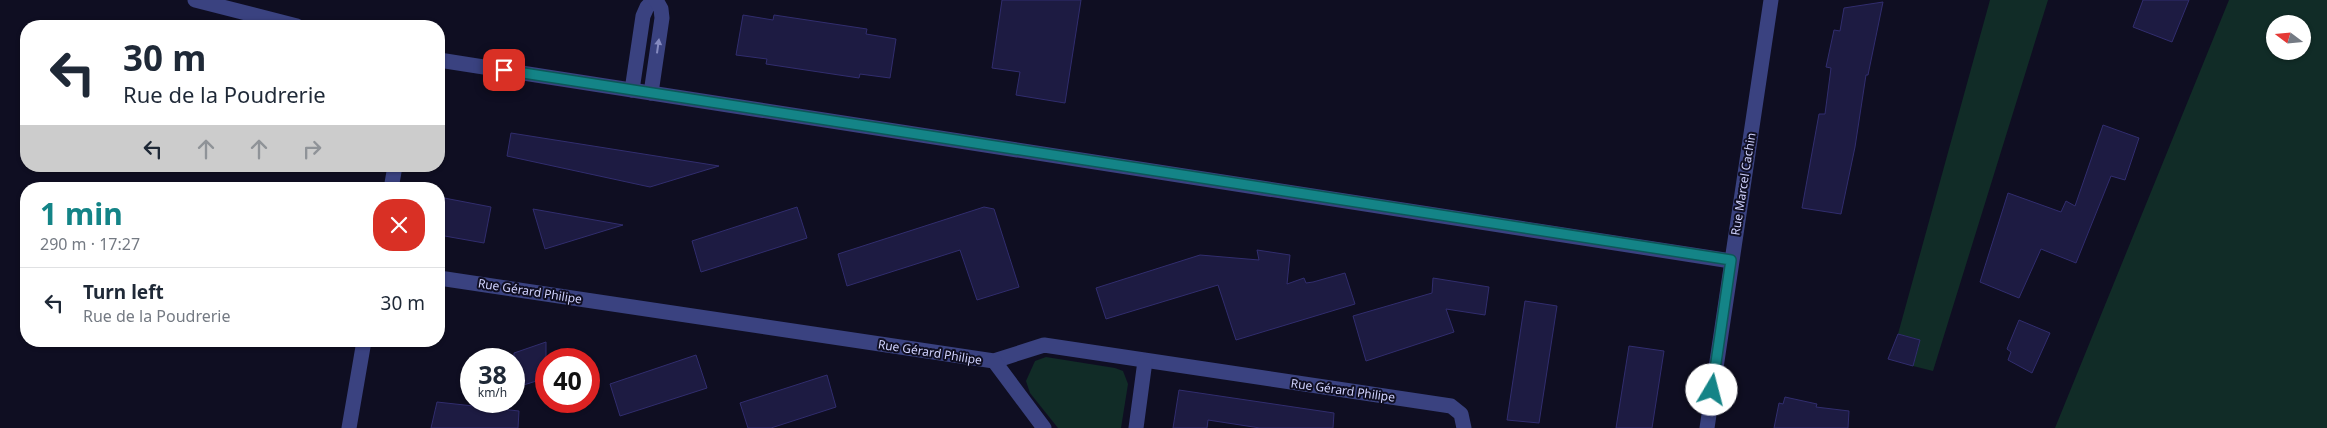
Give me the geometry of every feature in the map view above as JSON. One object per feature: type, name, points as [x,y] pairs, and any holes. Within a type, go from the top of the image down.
[{"type":"street","points":[[195,0],[273,20]]},
{"type":"street","points":[[632,90],[643,16],[647,7],[655,0],[662,9],[662,18],[651,93]]},
{"type":"street","name":"Rue Marcel Cachin","points":[[1707,428],[1771,0]]},
{"type":"street","points":[[445,61],[1731,260]]},
{"type":"street","name":"Rue Gérard Philipe","points":[[445,279],[994,361],[1044,345],[1451,406],[1461,414],[1464,428]]},
{"type":"street","points":[[348,428],[363,347]]},
{"type":"street","points":[[994,361],[1044,428]]},
{"type":"street","points":[[1136,428],[1146,361]]},
{"type":"green space","points":[[1990,0],[2048,0],[1933,371],[1913,366],[1920,340],[1898,334]]},
{"type":"green space","points":[[2229,0],[2327,0],[2327,428],[2055,428]]},
{"type":"green space","points":[[1046,357],[1115,368],[1123,371],[1128,384],[1121,428],[1058,428],[1030,393],[1026,381],[1035,361]]},
{"type":"building","points":[[1002,0],[1081,0],[1065,103],[1016,95],[1020,72],[992,68]]},
{"type":"building","points":[[2143,0],[2189,0],[2172,42],[2133,27]]},
{"type":"building","points":[[1883,2],[1868,75],[1866,75],[1855,147],[1841,214],[1802,208],[1819,114],[1825,114],[1831,68],[1826,67],[1834,30],[1840,31],[1844,8]]},
{"type":"building","points":[[743,15],[773,20],[774,15],[867,29],[866,34],[896,39],[890,78],[860,74],[859,78],[766,64],[767,59],[736,55]]},
{"type":"building","points":[[2103,125],[2139,138],[2125,180],[2111,176],[2076,263],[2041,249],[2019,298],[1980,282],[2008,193],[2061,212],[2066,201],[2075,206]]},
{"type":"building","points":[[511,133],[719,166],[650,187],[507,156]]},
{"type":"building","points":[[445,198],[491,207],[484,243],[445,236]]},
{"type":"building","points":[[797,207],[807,238],[701,272],[692,241]]},
{"type":"building","points":[[984,207],[994,209],[1019,287],[977,300],[960,250],[847,286],[838,254]]},
{"type":"building","points":[[533,209],[623,225],[545,249]]},
{"type":"building","points":[[1257,250],[1290,255],[1287,284],[1304,278],[1306,283],[1313,282],[1345,273],[1355,304],[1236,340],[1218,285],[1106,319],[1096,288],[1200,255],[1259,260]]},
{"type":"building","points":[[1433,278],[1489,287],[1485,315],[1446,309],[1454,332],[1366,361],[1353,316],[1432,293]]},
{"type":"building","points":[[1525,301],[1557,306],[1539,423],[1507,420]]},
{"type":"building","points":[[2019,320],[2050,333],[2032,373],[2008,360],[2011,352],[2007,349]]},
{"type":"building","points":[[1898,334],[1920,340],[1913,366],[1888,359]]},
{"type":"building","points":[[546,342],[546,348],[535,348],[535,381],[525,385],[525,349]]},
{"type":"building","points":[[1629,346],[1664,351],[1652,428],[1616,428]]},
{"type":"building","points":[[696,355],[707,388],[620,416],[610,384]]},
{"type":"building","points":[[827,375],[836,407],[771,428],[748,428],[740,403]]},
{"type":"building","points":[[1179,390],[1334,413],[1333,428],[1260,428],[1208,420],[1207,428],[1173,428]]},
{"type":"building","points":[[1785,397],[1817,404],[1816,407],[1849,411],[1848,428],[1774,428],[1779,403],[1783,404]]},
{"type":"building","points":[[437,402],[460,405],[460,413],[519,413],[518,428],[431,428]]},
{"type":"route","points":[[504,70],[1731,260],[1712,390]]}]
